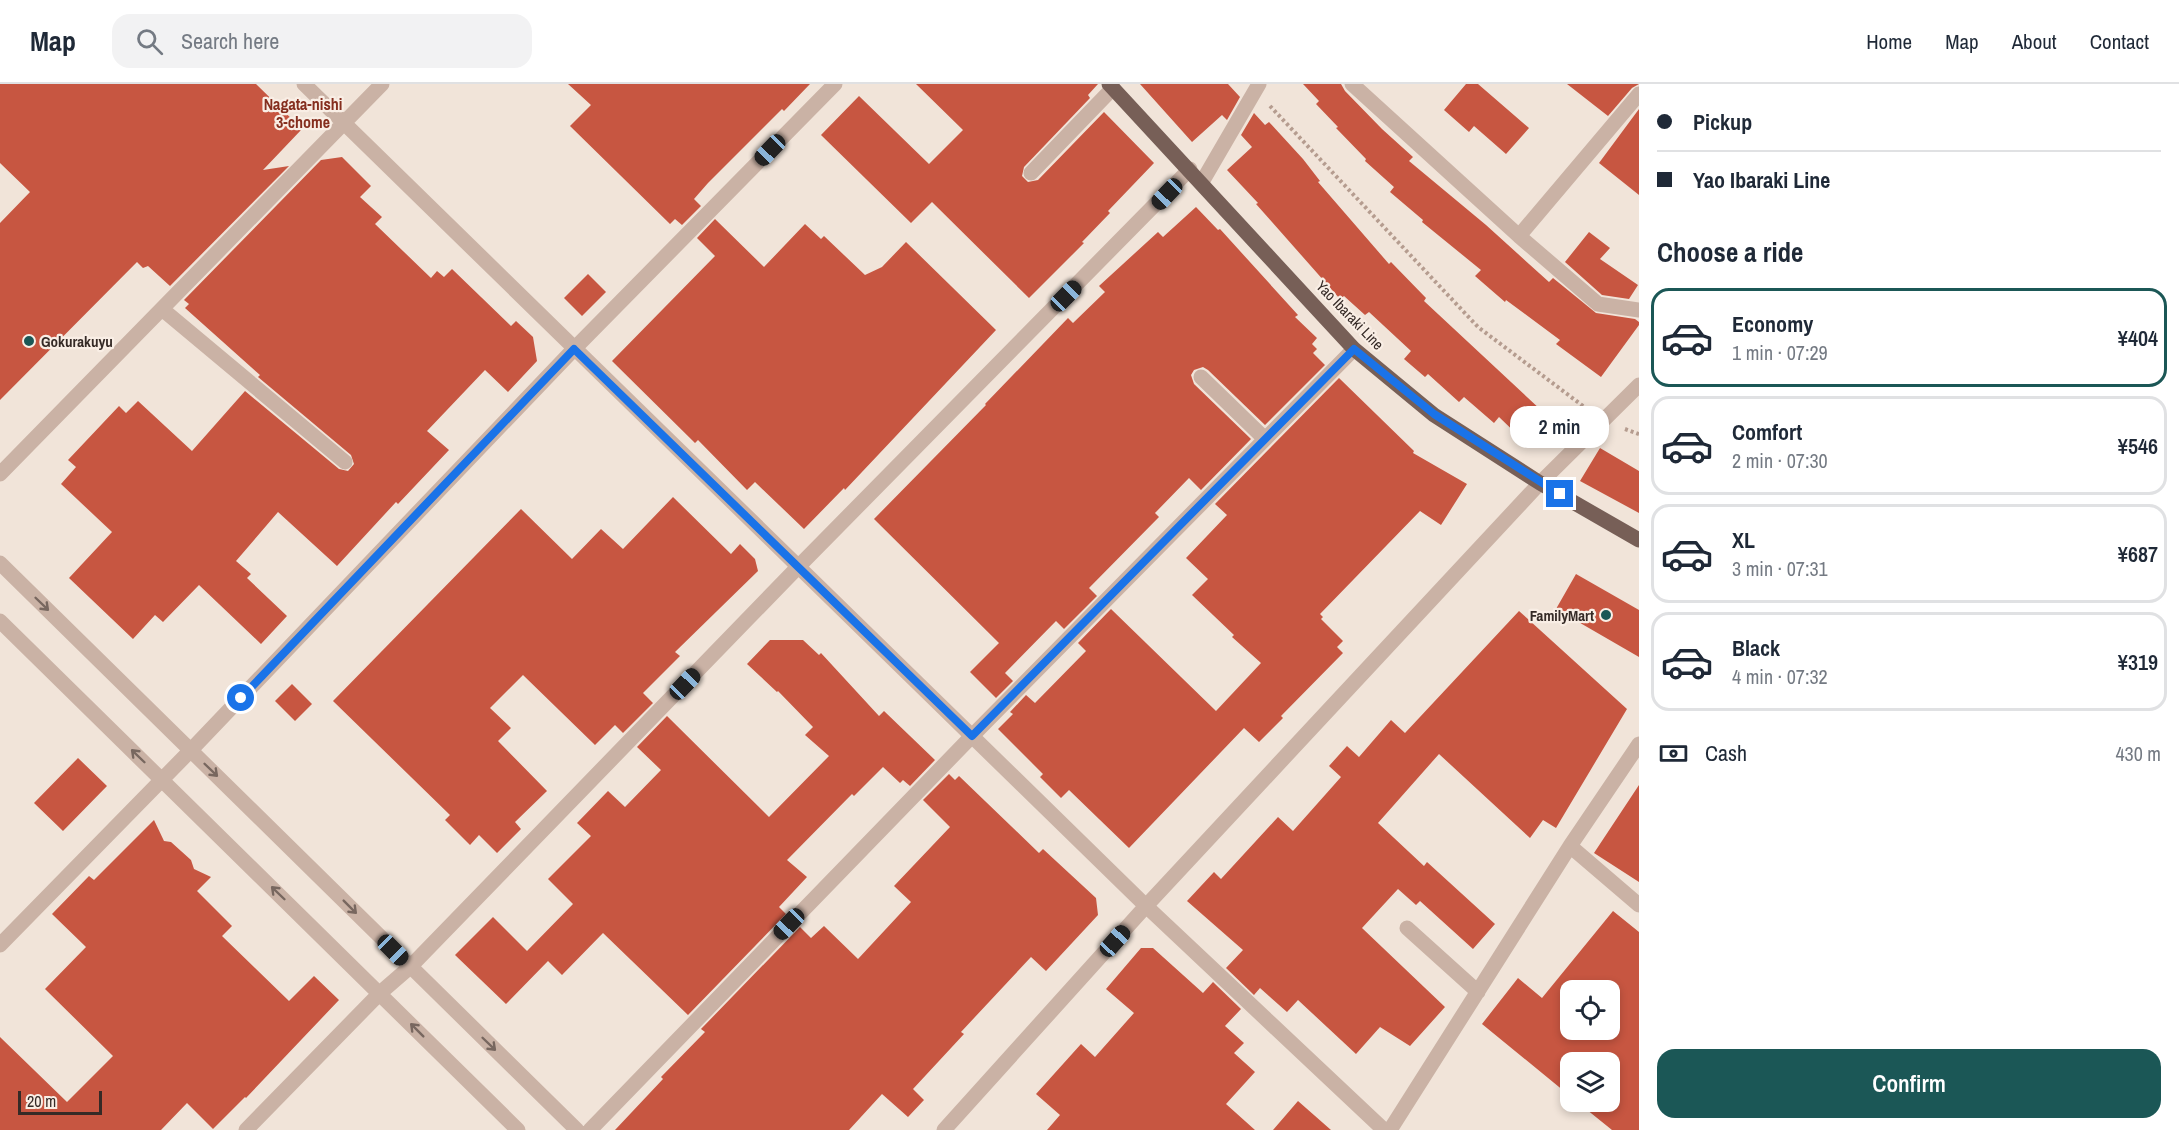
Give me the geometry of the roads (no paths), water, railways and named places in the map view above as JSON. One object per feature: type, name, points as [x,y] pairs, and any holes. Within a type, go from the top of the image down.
[{"type":"main road","name":"Yao Ibaraki Line","points":[[1111,86],[1354,349],[1434,414],[1540,483],[1639,540]]},
{"type":"street","points":[[304,84],[1146,906],[1384,1130]]},
{"type":"street","points":[[0,474],[382,84]]},
{"type":"street","points":[[0,945],[191,750],[574,349],[835,84]]},
{"type":"street","points":[[1352,84],[1519,236],[1598,304],[1639,310]]},
{"type":"street","points":[[1031,173],[1111,86]]},
{"type":"street","points":[[1202,183],[1257,87]]},
{"type":"street","points":[[1519,236],[1639,94]]},
{"type":"street","points":[[246,1130],[380,993],[410,967],[798,567],[1190,169]]},
{"type":"street","points":[[162,309],[345,462]]},
{"type":"street","points":[[590,1130],[972,736],[1354,349]]},
{"type":"street","points":[[1201,377],[1265,439]]},
{"type":"street","points":[[944,1130],[1146,906],[1540,483],[1639,384]]},
{"type":"street","points":[[0,563],[577,1130]]},
{"type":"street","points":[[0,621],[518,1130]]},
{"type":"street","points":[[1390,1130],[1570,846],[1639,744]]},
{"type":"street","points":[[1570,846],[1639,905]]},
{"type":"street","points":[[1407,928],[1478,992]]},
{"type":"place","name":"Gokurakuyu","points":[[29,341]]},
{"type":"place","name":"FamilyMart","points":[[1606,615]]},
{"type":"district","name":"Nagata-nishi 3-chome","points":[[303,113]]}]
